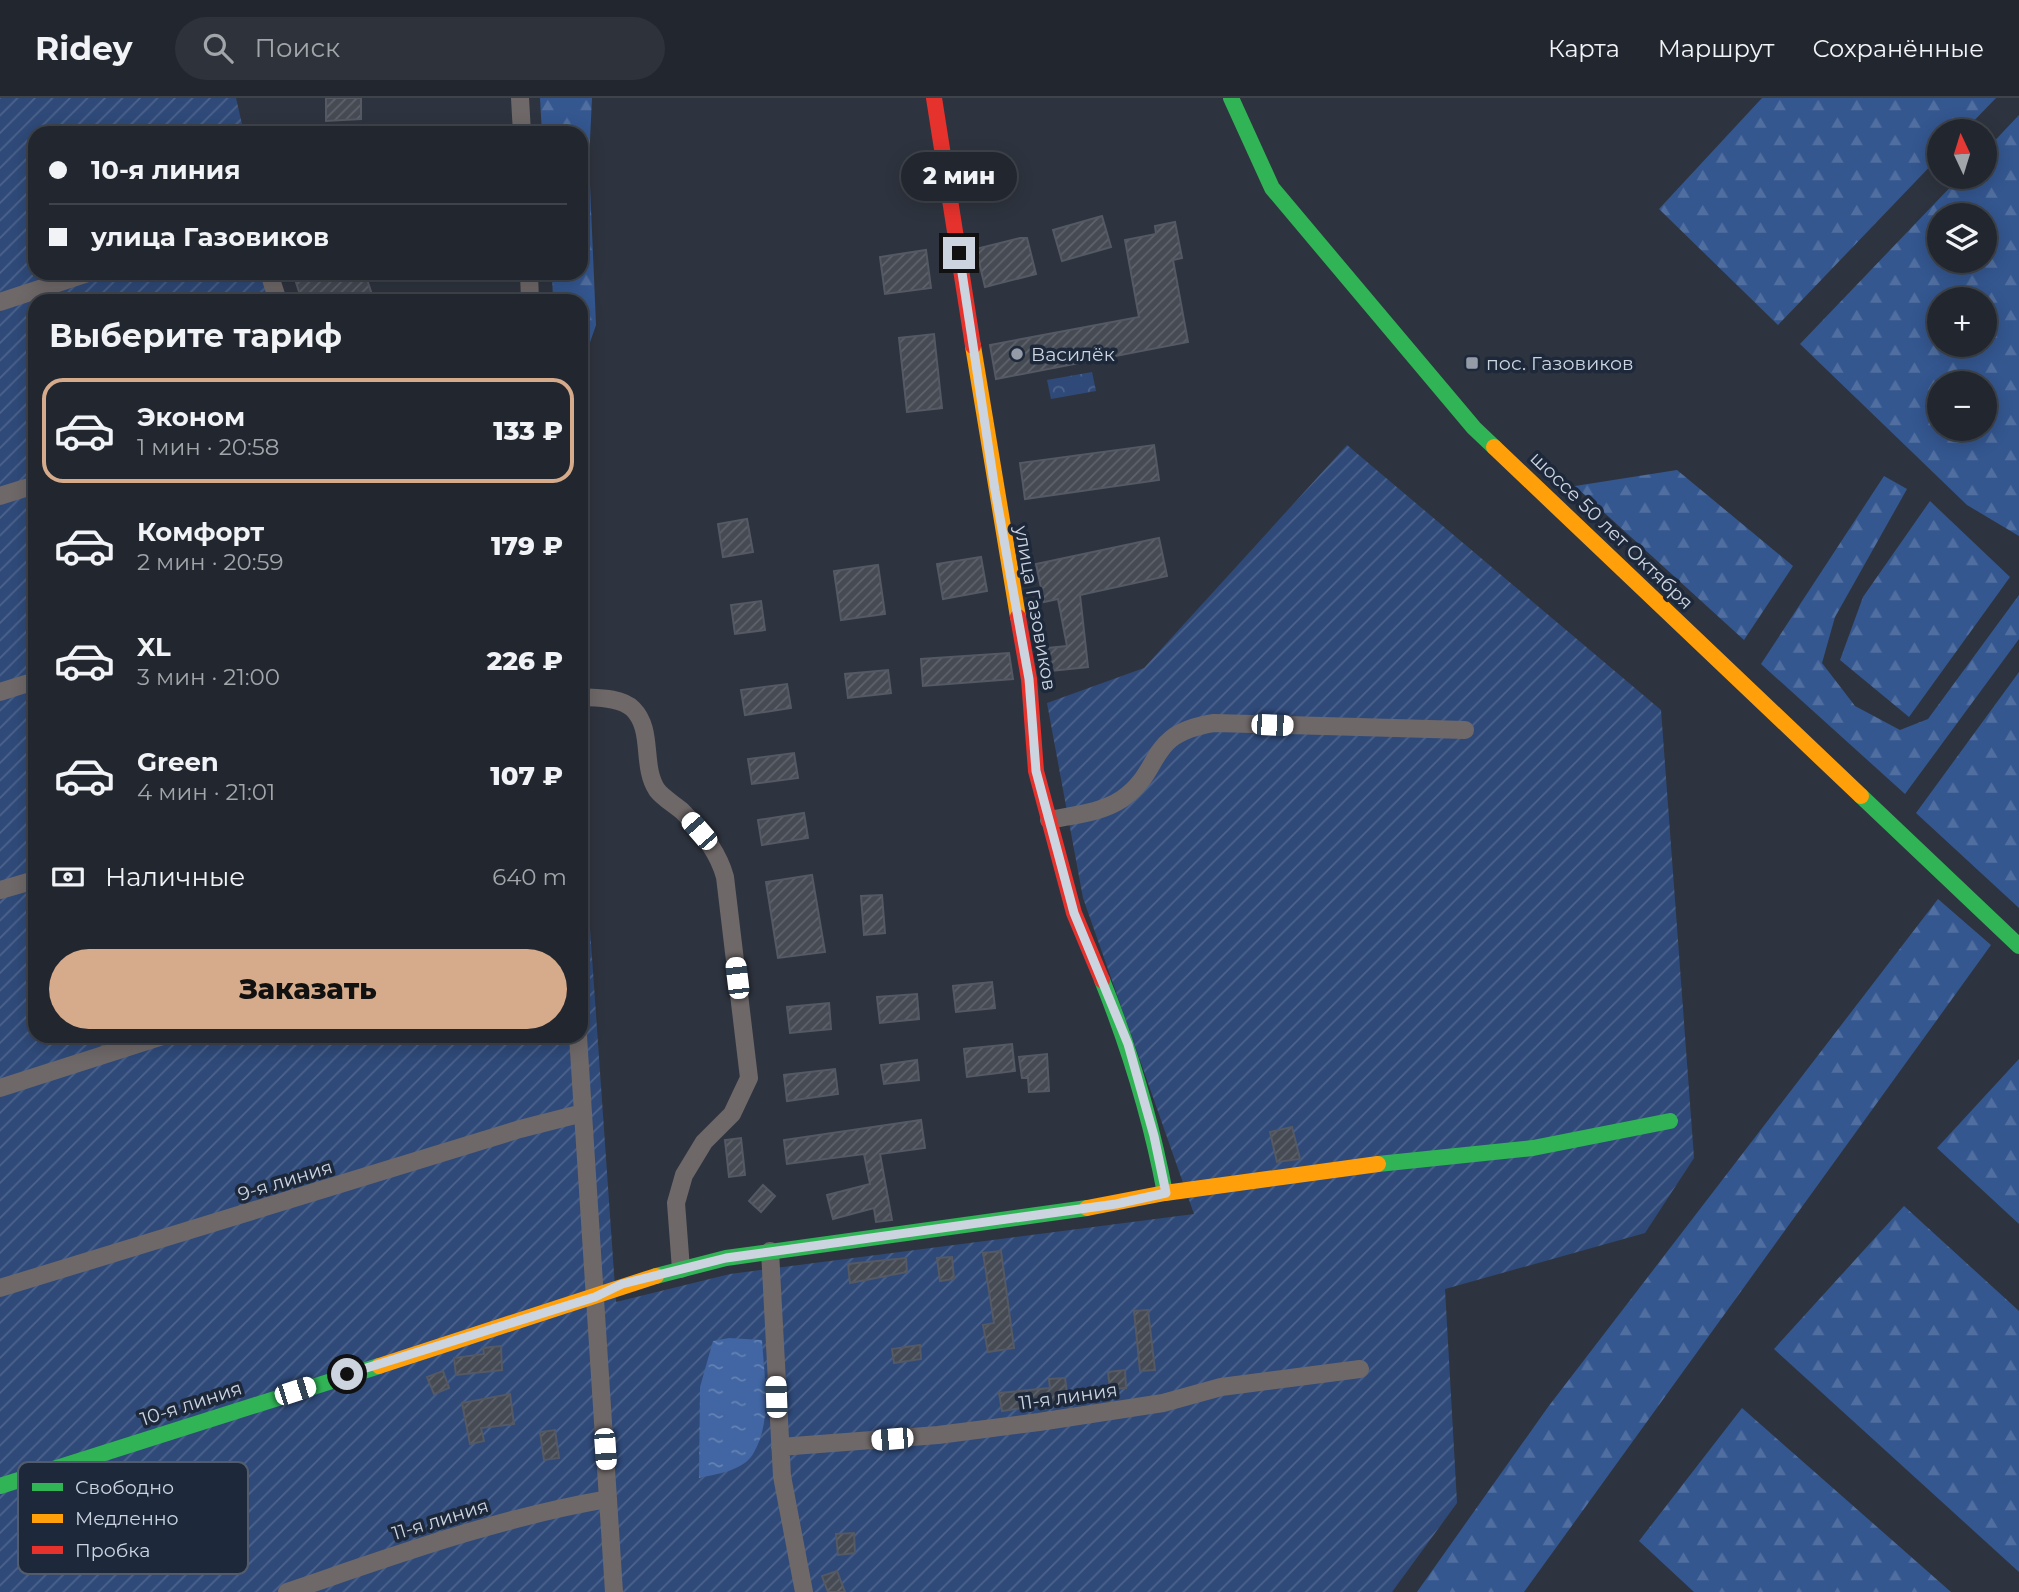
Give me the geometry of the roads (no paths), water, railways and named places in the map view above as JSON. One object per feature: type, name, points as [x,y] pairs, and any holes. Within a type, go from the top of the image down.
[{"type":"street","points":[[520,98],[522,126]]},
{"type":"street","name":"улица Газовиков","points":[[934,98],[995,490],[1029,679],[1036,771],[1074,913],[1128,1044],[1154,1136],[1166,1193]]},
{"type":"street","name":"шоссе 50 лет Октября","points":[[1231,98],[1272,188],[1474,428],[2019,946]]},
{"type":"street","points":[[0,302],[67,280]]},
{"type":"street","points":[[0,496],[28,487]]},
{"type":"street","points":[[0,692],[28,683]]},
{"type":"street","points":[[588,697],[624,704],[633,709],[646,737],[649,772],[657,791],[682,811],[714,848],[725,877],[749,1078],[732,1114],[704,1142],[684,1175],[676,1203],[681,1269]]},
{"type":"street","points":[[1049,820],[1102,809],[1123,799],[1138,783],[1156,754],[1175,734],[1188,727],[1214,723],[1465,730]]},
{"type":"street","points":[[0,890],[28,882]]},
{"type":"street","points":[[0,1088],[141,1043]]},
{"type":"street","points":[[578,1043],[614,1592]]},
{"type":"street","name":"9-я линия","points":[[0,1288],[520,1129],[583,1113]]},
{"type":"street","name":"10-я линия","points":[[76,1462],[595,1297],[622,1284],[681,1269],[770,1251],[1116,1204],[1166,1193],[1357,1166],[1533,1148],[1670,1121]]},
{"type":"street","points":[[770,1251],[780,1447],[804,1592]]},
{"type":"street","name":"11-я линия","points":[[780,1447],[938,1436],[1163,1403],[1221,1387],[1360,1369]]},
{"type":"street","name":"10-я линия","points":[[0,1486],[18,1480]]},
{"type":"street","name":"11-я линия","points":[[287,1592],[430,1543],[530,1514],[608,1499]]},
{"type":"water","points":[[729,1338],[762,1340],[766,1398],[763,1427],[749,1460],[729,1471],[699,1478],[700,1387],[713,1341]]},
{"type":"place","name":"Василёк","points":[[1017,354]]},
{"type":"place","name":"пос. Газовиков","points":[[1472,363]]}]
